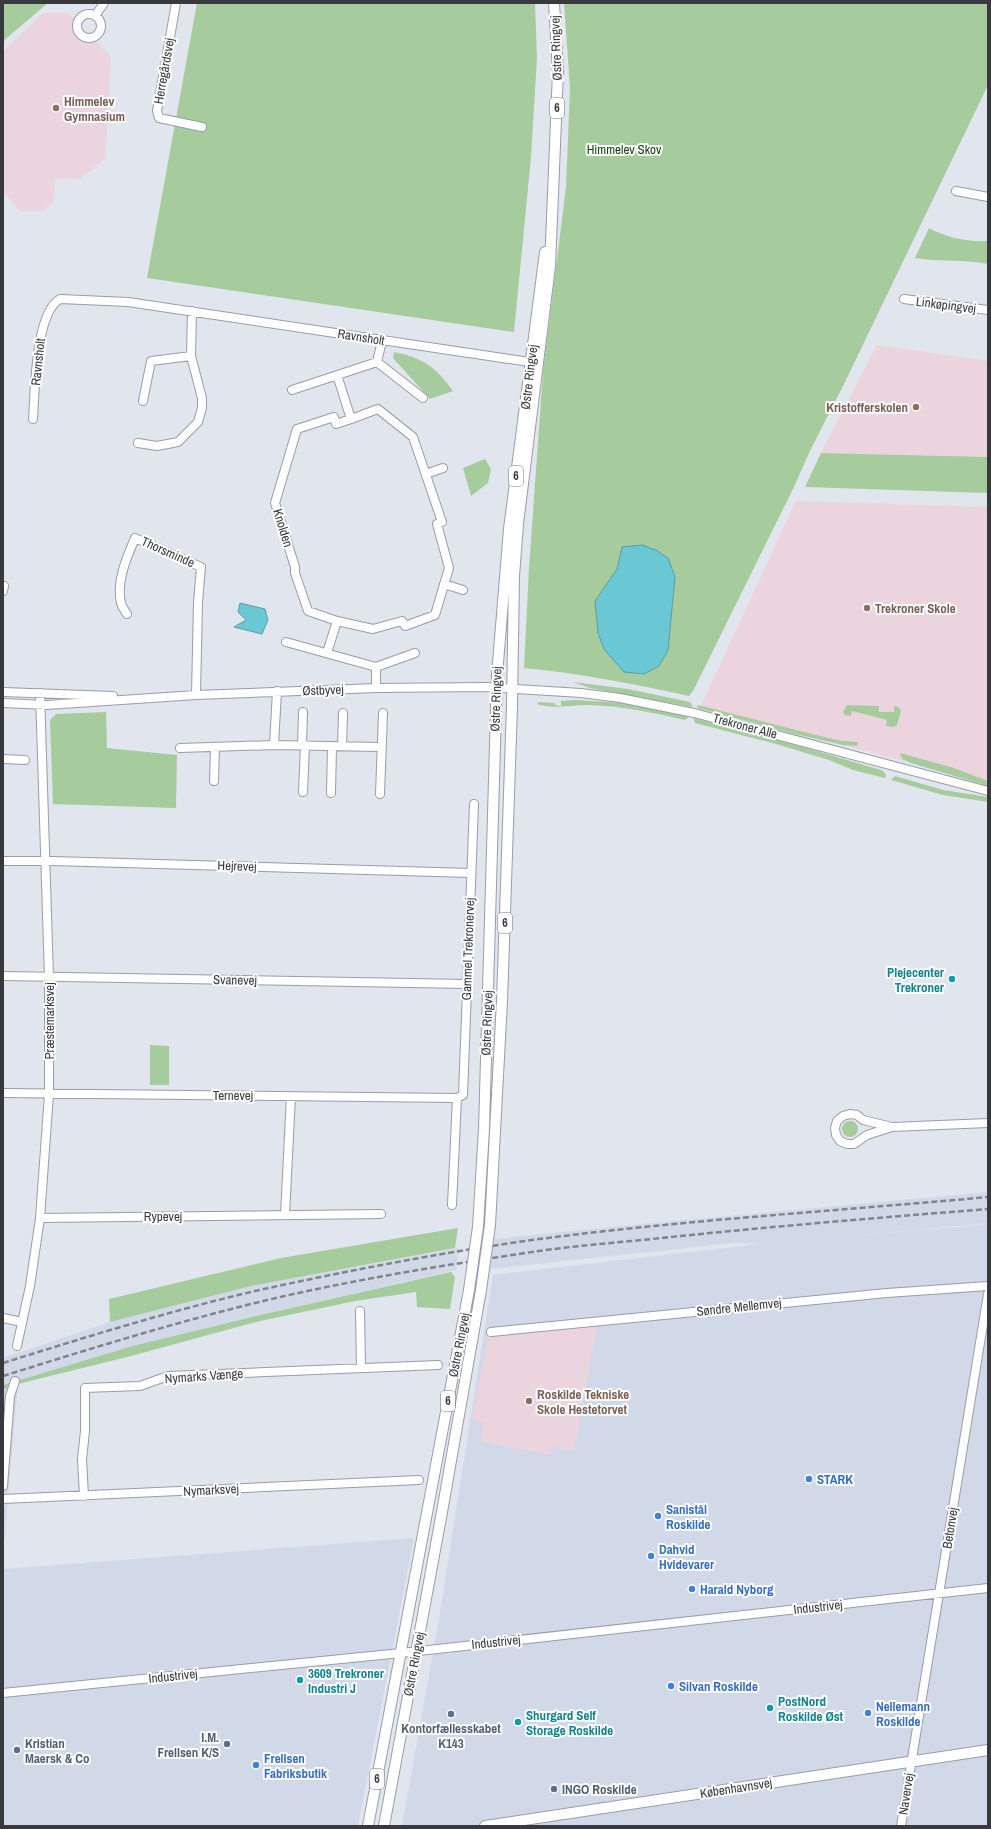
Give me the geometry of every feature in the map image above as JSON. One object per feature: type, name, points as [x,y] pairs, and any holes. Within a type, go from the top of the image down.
[{"type":"main road","name":"Østre Ringvej","points":[[384,1826],[481,1290],[490,1225],[502,1001],[514,576],[534,363],[552,213],[558,72],[554,3]]},
{"type":"main road","name":"Østre Ringvej","points":[[368,1826],[469,1290],[478,1227],[485,1121],[496,688],[509,529],[534,363]]},
{"type":"main road","name":"Københavnsvej","points":[[485,1826],[988,1750]]},
{"type":"street","points":[[94,16],[104,3]]},
{"type":"street","name":"Herregårdsvej","points":[[176,3],[157,111],[159,118],[202,127]]},
{"type":"street","points":[[956,191],[988,197]]},
{"type":"street","name":"Ravnsholt","points":[[33,419],[40,336],[53,303],[60,300],[128,302],[534,363]]},
{"type":"street","name":"Linkøpingvej","points":[[904,300],[988,310]]},
{"type":"street","points":[[138,443],[157,446],[178,442],[198,422],[202,408],[202,398],[190,356],[192,311]]},
{"type":"street","points":[[377,362],[382,341]]},
{"type":"street","points":[[143,401],[151,361],[190,356]]},
{"type":"street","points":[[292,390],[377,362]]},
{"type":"street","points":[[377,362],[423,398]]},
{"type":"street","points":[[337,375],[351,419]]},
{"type":"street","name":"Knolden","points":[[378,409],[413,437],[442,522],[437,524],[449,568],[435,615],[405,626],[402,621],[373,629],[308,611],[295,573],[295,567],[275,502],[296,429],[334,417],[336,424],[351,419],[378,409]]},
{"type":"street","points":[[426,474],[443,468]]},
{"type":"street","name":"Thorsminde","points":[[127,614],[121,603],[121,579],[125,561],[135,538],[201,567],[198,602],[196,695]]},
{"type":"street","points":[[444,584],[463,590]]},
{"type":"street","points":[[327,653],[337,620]]},
{"type":"street","points":[[286,642],[376,667],[415,653]]},
{"type":"street","points":[[376,667],[376,688]]},
{"type":"street","name":"Østbyvej","points":[[3,703],[40,705],[277,691],[376,688],[496,688]]},
{"type":"street","name":"Trekroner Alle","points":[[496,688],[581,693],[620,698],[694,712],[988,791]]},
{"type":"street","points":[[274,744],[277,691]]},
{"type":"street","name":"Østbyvej","points":[[3,692],[150,698]]},
{"type":"street","name":"Præstemarksvej","points":[[17,1346],[30,1286],[40,1218],[50,1094],[50,977],[40,693]]},
{"type":"street","points":[[303,712],[303,792]]},
{"type":"street","points":[[342,746],[343,713]]},
{"type":"street","points":[[380,794],[383,713]]},
{"type":"street","points":[[180,748],[274,744],[381,747]]},
{"type":"street","points":[[331,793],[332,746]]},
{"type":"street","points":[[214,781],[216,747]]},
{"type":"street","points":[[3,759],[25,760]]},
{"type":"street","name":"Gammel Trekronervej","points":[[452,1205],[467,984],[474,804]]},
{"type":"street","name":"Hejrevej","points":[[3,861],[471,873]]},
{"type":"street","name":"Svanevej","points":[[3,976],[467,984]]},
{"type":"street","name":"Ternevej","points":[[3,1092],[50,1094],[460,1096]]},
{"type":"street","points":[[285,1215],[291,1096]]},
{"type":"street","points":[[892,1128],[863,1120],[857,1115],[850,1114],[843,1116],[837,1121],[835,1128],[836,1135],[840,1141],[847,1144],[854,1144],[867,1135],[892,1128],[988,1123]]},
{"type":"street","name":"Rypevej","points":[[40,1218],[381,1214]]},
{"type":"street","name":"Søndre Mellemvej","points":[[491,1332],[887,1293],[988,1286]]},
{"type":"street","name":"Betonvej","points":[[912,1762],[988,1294]]},
{"type":"street","points":[[360,1311],[361,1368]]},
{"type":"street","points":[[3,1318],[22,1322]]},
{"type":"street","name":"Nymarks Vænge","points":[[84,1496],[82,1459],[85,1431],[85,1388],[140,1386],[168,1376],[438,1365]]},
{"type":"street","points":[[3,1486],[10,1396],[15,1381]]},
{"type":"street","name":"Nymarksvej","points":[[3,1499],[419,1480]]},
{"type":"street","name":"Industrivej","points":[[3,1693],[401,1653],[988,1588]]},
{"type":"street","name":"Navervej","points":[[901,1826],[912,1762]]},
{"type":"shaded area","name":"Himmelev Gymnasium","points":[[43,13],[68,13],[111,57],[105,158],[81,179],[55,178],[54,200],[43,211],[20,211],[3,191],[3,51]]},
{"type":"shaded area","name":"Kristofferskolen","points":[[877,345],[988,361],[988,457],[821,453]]},
{"type":"shaded area","name":"Trekroner Skole","points":[[796,501],[988,507],[987,783],[700,708]]},
{"type":"shaded area","points":[[988,1192],[988,1223],[841,1237],[988,1224],[988,1826],[402,1826],[439,1619],[493,1275],[759,1244],[733,1243],[490,1269],[494,1239]]},
{"type":"shaded area","points":[[459,1248],[456,1270],[129,1347],[3,1385],[3,1358],[110,1322],[251,1286]]},
{"type":"shaded area","name":"Roskilde Tekniske Skole Hestetorvet","points":[[597,1326],[574,1450],[552,1447],[550,1455],[481,1441],[484,1422],[472,1420],[488,1337]]},
{"type":"shaded area","points":[[18,1384],[3,1553],[3,1390]]},
{"type":"shaded area","points":[[414,1538],[358,1826],[3,1826],[3,1569]]},
{"type":"green space","points":[[3,3],[48,3],[3,41]]},
{"type":"green space","points":[[197,3],[535,3],[537,58],[531,157],[514,332],[147,278]]},
{"type":"green space","name":"Himmelev Skov","points":[[564,3],[988,3],[988,85],[845,382],[809,453],[793,489],[693,691],[689,696],[607,679],[524,668],[529,568],[543,372],[566,187],[570,88]]},
{"type":"green space","points":[[929,228],[957,239],[988,241],[988,264],[915,258]]},
{"type":"green space","points":[[394,352],[413,357],[428,364],[440,375],[453,391],[430,399],[393,358]]},
{"type":"green space","points":[[821,453],[988,457],[988,493],[805,487]]},
{"type":"green space","points":[[485,459],[491,469],[488,483],[471,496],[463,468]]},
{"type":"green space","points":[[573,682],[628,689],[690,702],[692,707],[590,688]]},
{"type":"green space","points":[[575,700],[624,703],[689,717],[685,720],[638,710],[614,707],[583,705],[550,707],[537,704],[539,702],[555,703],[555,705],[561,706],[561,701]]},
{"type":"green space","points":[[698,705],[816,735],[842,741],[858,742],[857,746],[843,745],[795,734],[697,708]]},
{"type":"green space","points":[[847,705],[879,706],[879,712],[894,712],[894,706],[901,710],[897,725],[893,727],[886,726],[887,720],[852,711],[851,716],[845,715],[843,712]]},
{"type":"green space","points":[[106,712],[107,748],[177,755],[176,808],[53,804],[50,720],[56,714]]},
{"type":"green space","points":[[693,718],[803,747],[881,770],[886,775],[885,778],[853,770],[829,760],[776,744],[695,723]]},
{"type":"green space","points":[[900,753],[954,768],[988,781],[988,786],[911,763],[902,759]]},
{"type":"green space","points":[[895,776],[943,790],[988,797],[988,802],[943,795],[891,780]]},
{"type":"green space","points":[[150,1045],[169,1046],[169,1085],[150,1085]]},
{"type":"green space","points":[[850,1121],[857,1126],[858,1129],[853,1136],[850,1137],[843,1132],[842,1129],[847,1122]]},
{"type":"green space","points":[[458,1228],[455,1248],[251,1286],[110,1322],[109,1299],[281,1258]]},
{"type":"green space","points":[[451,1272],[455,1277],[450,1309],[417,1307],[416,1292],[355,1301],[260,1321],[131,1356],[18,1384],[3,1390],[3,1385],[129,1347],[260,1315]]},
{"type":"water","points":[[642,545],[656,550],[668,558],[675,577],[668,650],[659,666],[644,674],[624,672],[604,649],[598,633],[595,601],[617,569],[622,547]]},
{"type":"water","points":[[240,603],[265,609],[268,620],[262,634],[234,627],[246,620],[238,612]]},
{"type":"railway","points":[[3,1363],[128,1325],[255,1291],[324,1276],[462,1251],[532,1240],[646,1227],[988,1197]]},
{"type":"railway","points":[[3,1376],[160,1328],[223,1311],[289,1295],[427,1268],[577,1246],[988,1209]]},
{"type":"place","name":"Himmelev Gymnasium","points":[[56,108]]},
{"type":"place","name":"Kristofferskolen","points":[[916,407]]},
{"type":"place","name":"Trekroner Skole","points":[[867,608]]},
{"type":"place","name":"Plejecenter Trekroner","points":[[952,979]]},
{"type":"place","name":"Roskilde Tekniske Skole Hestetorvet","points":[[529,1401]]},
{"type":"place","name":"STARK","points":[[809,1479]]},
{"type":"place","name":"Sanistål Roskilde","points":[[658,1516]]},
{"type":"place","name":"Dahvid Hvidevarer","points":[[651,1556]]},
{"type":"place","name":"Harald Nyborg","points":[[692,1589]]},
{"type":"place","name":"3609 Trekroner Industri J","points":[[300,1680]]},
{"type":"place","name":"Silvan Roskilde","points":[[671,1686]]},
{"type":"place","name":"PostNord Roskilde Øst","points":[[770,1708]]},
{"type":"place","name":"Nellemann Roskilde","points":[[868,1713]]},
{"type":"place","name":"Kontorfællesskabet K143","points":[[451,1714]]},
{"type":"place","name":"Shurgard Self Storage Roskilde","points":[[518,1722]]},
{"type":"place","name":"I.M. Frellsen K/S","points":[[227,1744]]},
{"type":"place","name":"Kristian Maersk & Co","points":[[17,1750]]},
{"type":"place","name":"Frellsen Fabriksbutik","points":[[256,1765]]},
{"type":"place","name":"INGO Roskilde","points":[[554,1789]]}]
